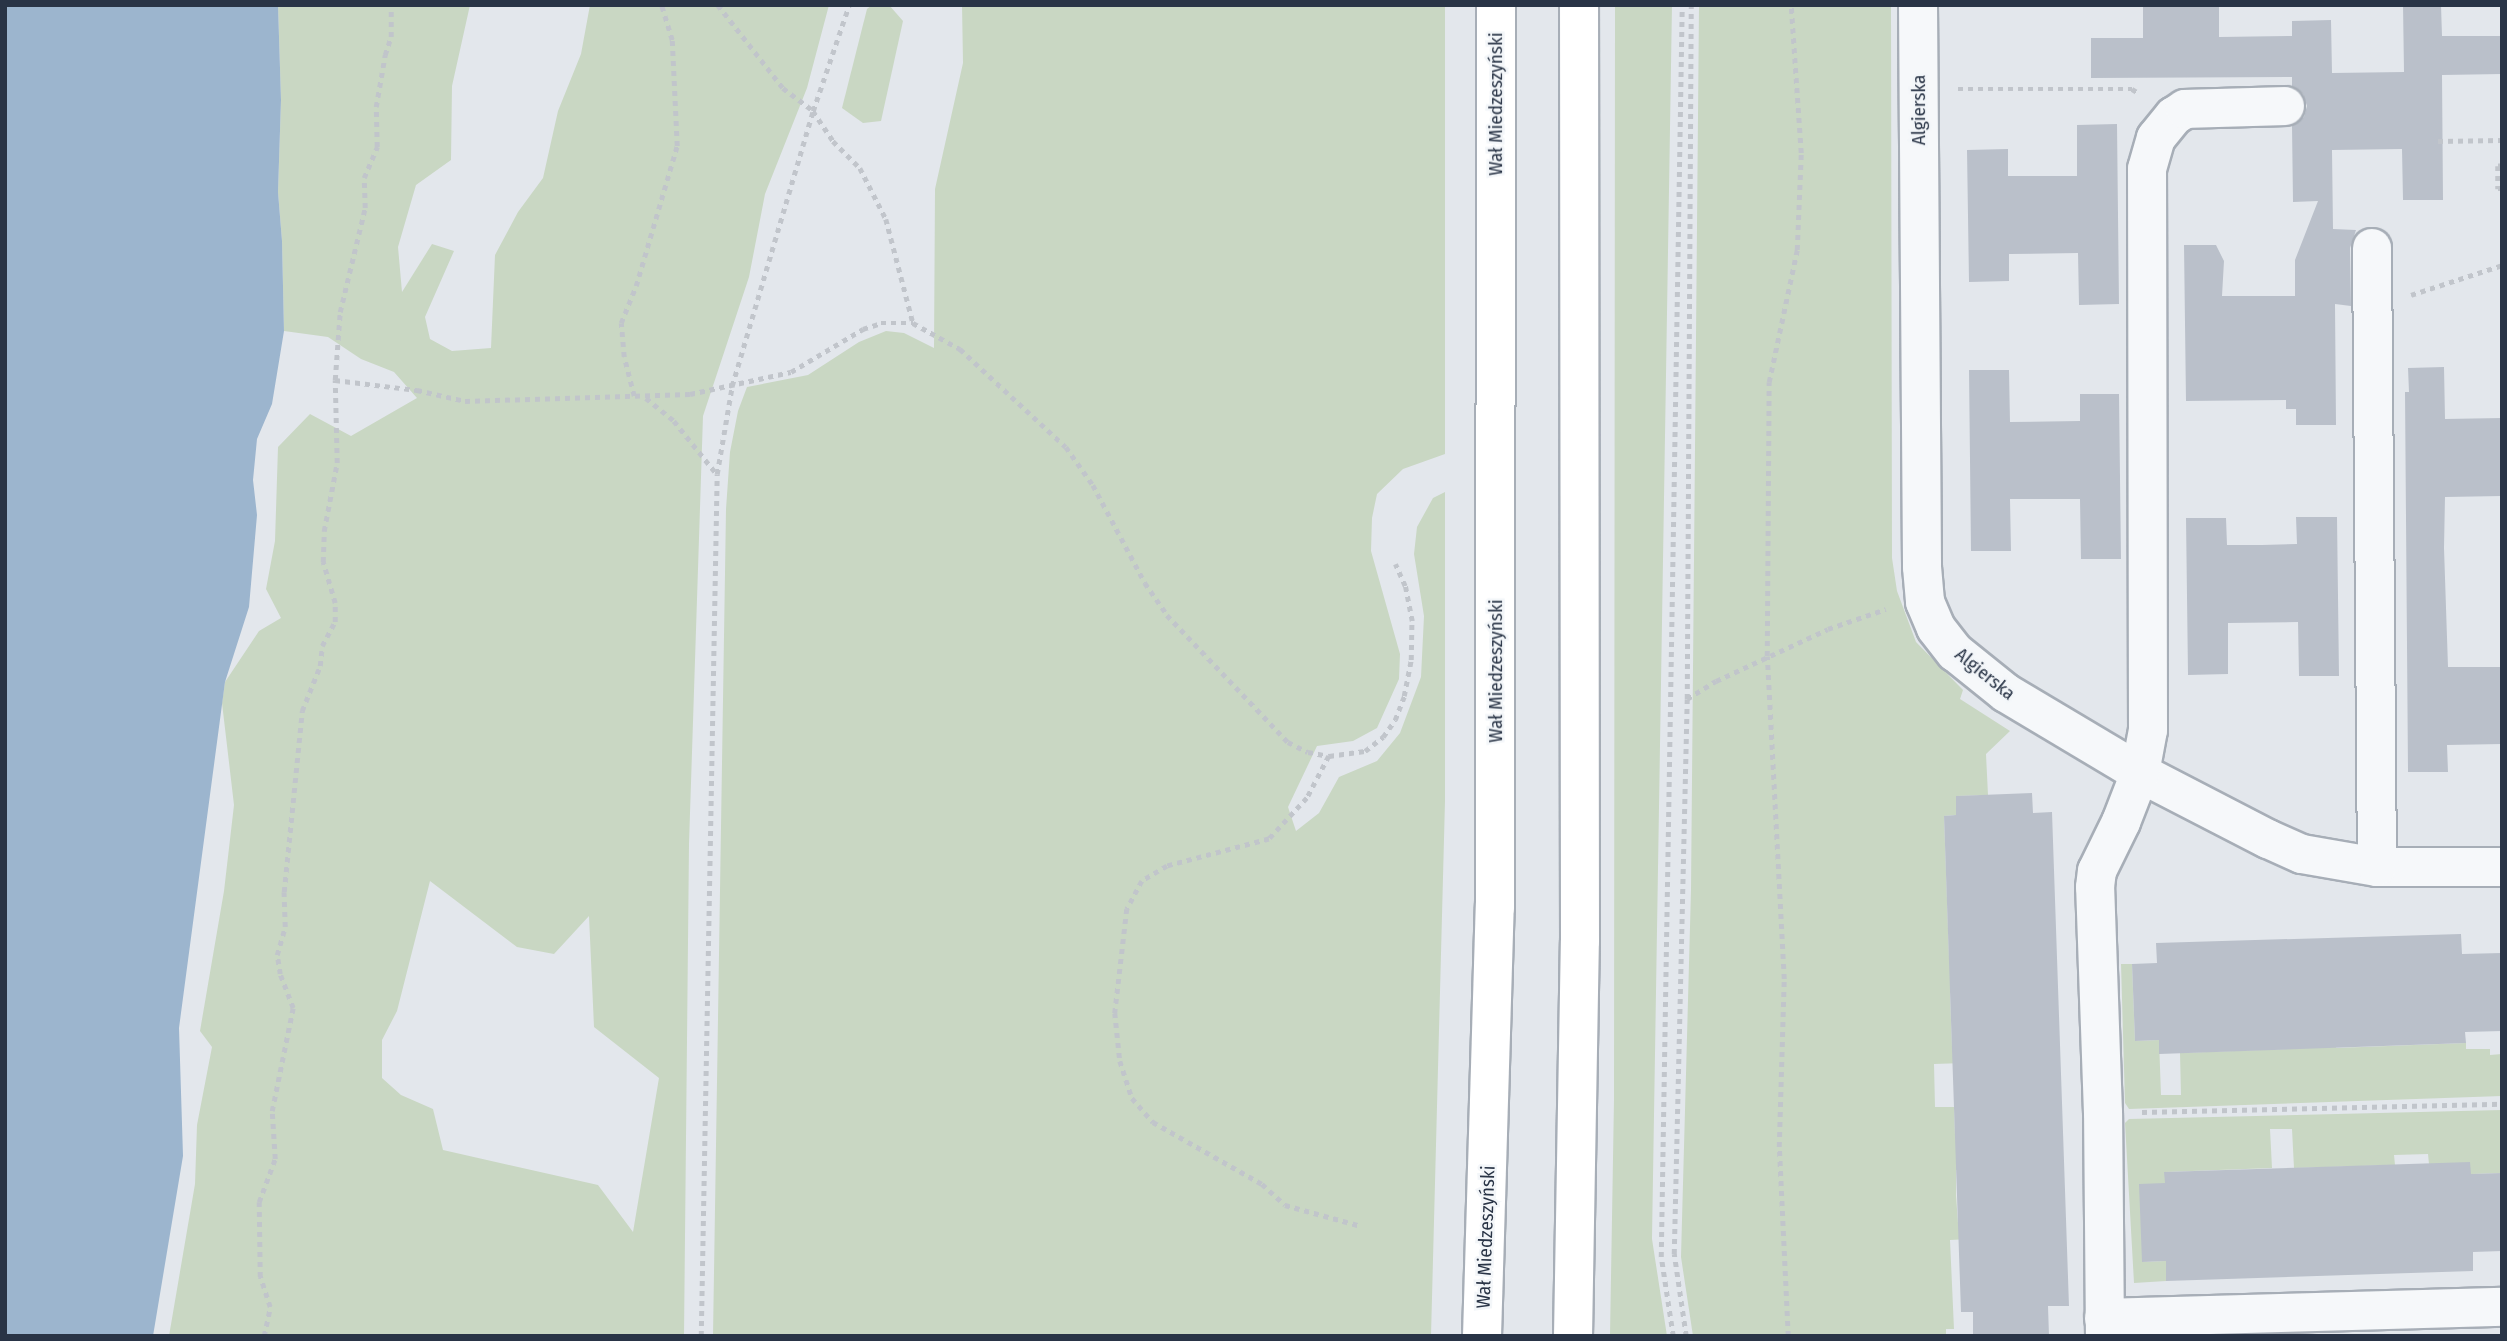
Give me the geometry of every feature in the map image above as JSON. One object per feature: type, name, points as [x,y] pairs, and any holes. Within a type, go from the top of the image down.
[{"type":"main road","name":"Wał Miedzeszyński","points":[[1482,1336],[1495,881],[1496,5]]},
{"type":"main road","points":[[1573,1336],[1580,941],[1579,5]]},
{"type":"street","name":"Algierska","points":[[1919,5],[1922,553],[1925,602],[1936,628],[1955,652],[1977,673],[2006,693],[2140,773],[2302,853],[2377,867],[2502,867]]},
{"type":"street","points":[[2285,106],[2185,109],[2174,116],[2156,138],[2147,169],[2148,730],[2140,773],[2097,871],[2095,887],[2103,1113],[2104,1327],[2502,1307]]},
{"type":"street","points":[[2372,248],[2377,867]]},
{"type":"path","points":[[264,1336],[270,1307],[260,1277],[259,1202],[275,1158],[272,1111],[293,1008],[280,975],[277,955],[285,927],[284,892],[302,711],[320,666],[322,646],[335,622],[335,603],[323,562],[324,531],[337,463],[335,380],[340,312],[365,208],[364,178],[377,147],[376,107],[391,37],[391,5]]},
{"type":"path","points":[[634,396],[624,356],[621,323],[636,286],[677,146],[672,40],[661,5]]},
{"type":"path","points":[[718,5],[783,88],[813,111],[833,141],[860,168],[872,187],[886,219],[914,323]]},
{"type":"path","points":[[701,1336],[717,474],[732,386],[813,111],[849,5]]},
{"type":"path","points":[[1673,1336],[1661,1257],[1682,5]]},
{"type":"path","points":[[1686,1336],[1674,1254],[1687,699],[1691,5]]},
{"type":"path","points":[[1787,1336],[1779,1147],[1784,979],[1767,656],[1769,383],[1797,250],[1801,153],[1791,5]]},
{"type":"path","points":[[1919,89],[2132,89],[2174,116]]},
{"type":"path","points":[[2438,141],[2502,140]]},
{"type":"path","points":[[2502,166],[2498,166],[2498,189],[2502,189]]},
{"type":"path","points":[[2406,297],[2502,265]]},
{"type":"path","points":[[335,380],[417,390],[465,401],[690,394],[791,372],[863,329],[881,323],[914,323],[960,349],[1066,447],[1093,485],[1145,583],[1167,615],[1288,742],[1308,752],[1329,756],[1365,751],[1383,737],[1395,720],[1404,696],[1411,660],[1412,621],[1405,586],[1395,564]]},
{"type":"path","points":[[645,397],[674,421],[717,474]]},
{"type":"path","points":[[1687,699],[1767,656],[1879,611],[1925,602]]},
{"type":"path","points":[[1329,756],[1307,798],[1269,839],[1167,866],[1142,881],[1126,909],[1115,1013],[1120,1061],[1132,1098],[1153,1122],[1262,1184],[1285,1205],[1362,1226]]},
{"type":"path","points":[[2129,1113],[2502,1104]]},
{"type":"green space","points":[[278,5],[470,5],[452,86],[451,160],[416,185],[398,247],[402,292],[432,244],[454,251],[425,317],[430,339],[452,351],[491,348],[495,255],[518,212],[543,178],[558,111],[581,54],[590,5],[829,5],[807,88],[765,194],[749,277],[703,416],[689,844],[684,1336],[169,1336],[195,1184],[197,1125],[212,1047],[200,1031],[224,891],[234,805],[222,703],[225,682],[259,631],[281,618],[266,589],[275,541],[278,447],[310,414],[351,436],[417,398],[394,372],[361,359],[328,337],[284,331],[278,192],[281,100]],"holes":[[[430,881],[517,947],[554,954],[589,916],[594,1027],[659,1078],[633,1232],[598,1185],[443,1150],[433,1109],[401,1095],[382,1078],[382,1040],[397,1011]]]},
{"type":"green space","points":[[872,5],[889,5],[903,21],[881,121],[863,123],[842,108],[867,9]]},
{"type":"green space","points":[[962,5],[1445,5],[1445,454],[1403,469],[1377,494],[1372,518],[1371,551],[1400,654],[1399,679],[1377,728],[1353,741],[1317,746],[1288,807],[1296,831],[1319,813],[1339,777],[1377,761],[1400,733],[1421,677],[1424,616],[1414,554],[1417,527],[1433,498],[1445,492],[1445,801],[1431,1336],[713,1336],[726,509],[730,452],[738,411],[747,387],[808,375],[859,342],[886,331],[904,333],[934,348],[935,189],[963,63]]},
{"type":"green space","points":[[1615,5],[1672,5],[1652,1239],[1667,1336],[1610,1336],[1614,1099]]},
{"type":"green space","points":[[1699,5],[1891,5],[1892,558],[1897,591],[1916,642],[1963,690],[1960,699],[2010,731],[1986,754],[1988,795],[1956,796],[1956,815],[1944,816],[1949,957],[1962,993],[1950,993],[1952,1047],[1964,1063],[1934,1064],[1935,1107],[1954,1107],[1955,1135],[1966,1134],[1968,1170],[1956,1170],[1956,1195],[1958,1223],[1970,1239],[1950,1240],[1954,1329],[1946,1329],[1946,1336],[1693,1336],[1681,1257],[1691,890]]},
{"type":"green space","points":[[2121,964],[2132,964],[2135,1041],[2159,1040],[2161,1095],[2181,1095],[2180,1053],[2288,1049],[2335,1036],[2336,1048],[2466,1043],[2466,1049],[2490,1049],[2490,1055],[2502,1054],[2502,1096],[2129,1109],[2125,1103]]},
{"type":"green space","points":[[2502,1110],[2502,1173],[2471,1174],[2429,1164],[2428,1154],[2394,1155],[2395,1165],[2294,1168],[2292,1129],[2270,1129],[2272,1168],[2165,1172],[2165,1183],[2142,1262],[2166,1261],[2166,1281],[2134,1283],[2125,1123],[2129,1119]]},
{"type":"water","points":[[5,5],[278,5],[281,100],[278,192],[284,331],[272,404],[257,439],[253,480],[257,515],[249,607],[225,682],[179,1028],[183,1156],[153,1336],[5,1336]]},
{"type":"building","points":[[2143,5],[2219,5],[2219,37],[2292,36],[2292,21],[2331,20],[2332,73],[2404,72],[2403,5],[2441,5],[2442,36],[2502,36],[2502,74],[2442,75],[2443,200],[2403,200],[2402,149],[2332,150],[2333,229],[2356,230],[2350,248],[2351,306],[2335,304],[2336,425],[2296,425],[2296,409],[2286,409],[2286,400],[2186,401],[2184,245],[2216,245],[2224,261],[2222,296],[2295,296],[2295,260],[2318,201],[2293,202],[2292,126],[2304,117],[2307,106],[2303,94],[2292,86],[2292,77],[2091,78],[2091,38],[2143,38]]},
{"type":"building","points":[[2117,124],[2119,304],[2079,305],[2078,253],[2009,254],[2009,281],[1969,282],[1967,150],[2008,149],[2008,176],[2077,176],[2077,125]]},
{"type":"building","points":[[2444,367],[2445,419],[2502,418],[2502,496],[2445,497],[2444,548],[2448,667],[2502,667],[2502,744],[2447,745],[2448,772],[2408,772],[2405,392],[2409,392],[2408,368]]},
{"type":"building","points":[[1969,370],[2009,370],[2010,422],[2080,421],[2080,394],[2119,394],[2121,559],[2081,559],[2080,499],[2010,499],[2011,551],[1971,551]]},
{"type":"building","points":[[2296,517],[2337,517],[2339,676],[2299,676],[2298,622],[2228,623],[2228,674],[2188,675],[2186,518],[2226,518],[2227,545],[2262,545],[2297,544]]},
{"type":"building","points":[[2032,793],[2033,813],[2052,812],[2069,1306],[2048,1306],[2049,1336],[1973,1336],[1973,1312],[1961,1312],[1944,816],[1956,815],[1956,796]]},
{"type":"building","points":[[2461,934],[2462,954],[2502,953],[2502,1031],[2465,1032],[2466,1043],[2159,1054],[2159,1040],[2135,1041],[2132,964],[2157,963],[2156,943]]},
{"type":"building","points":[[2470,1162],[2471,1174],[2502,1173],[2502,1251],[2473,1252],[2473,1271],[2166,1281],[2166,1261],[2142,1262],[2139,1184],[2165,1183],[2164,1172]]}]
